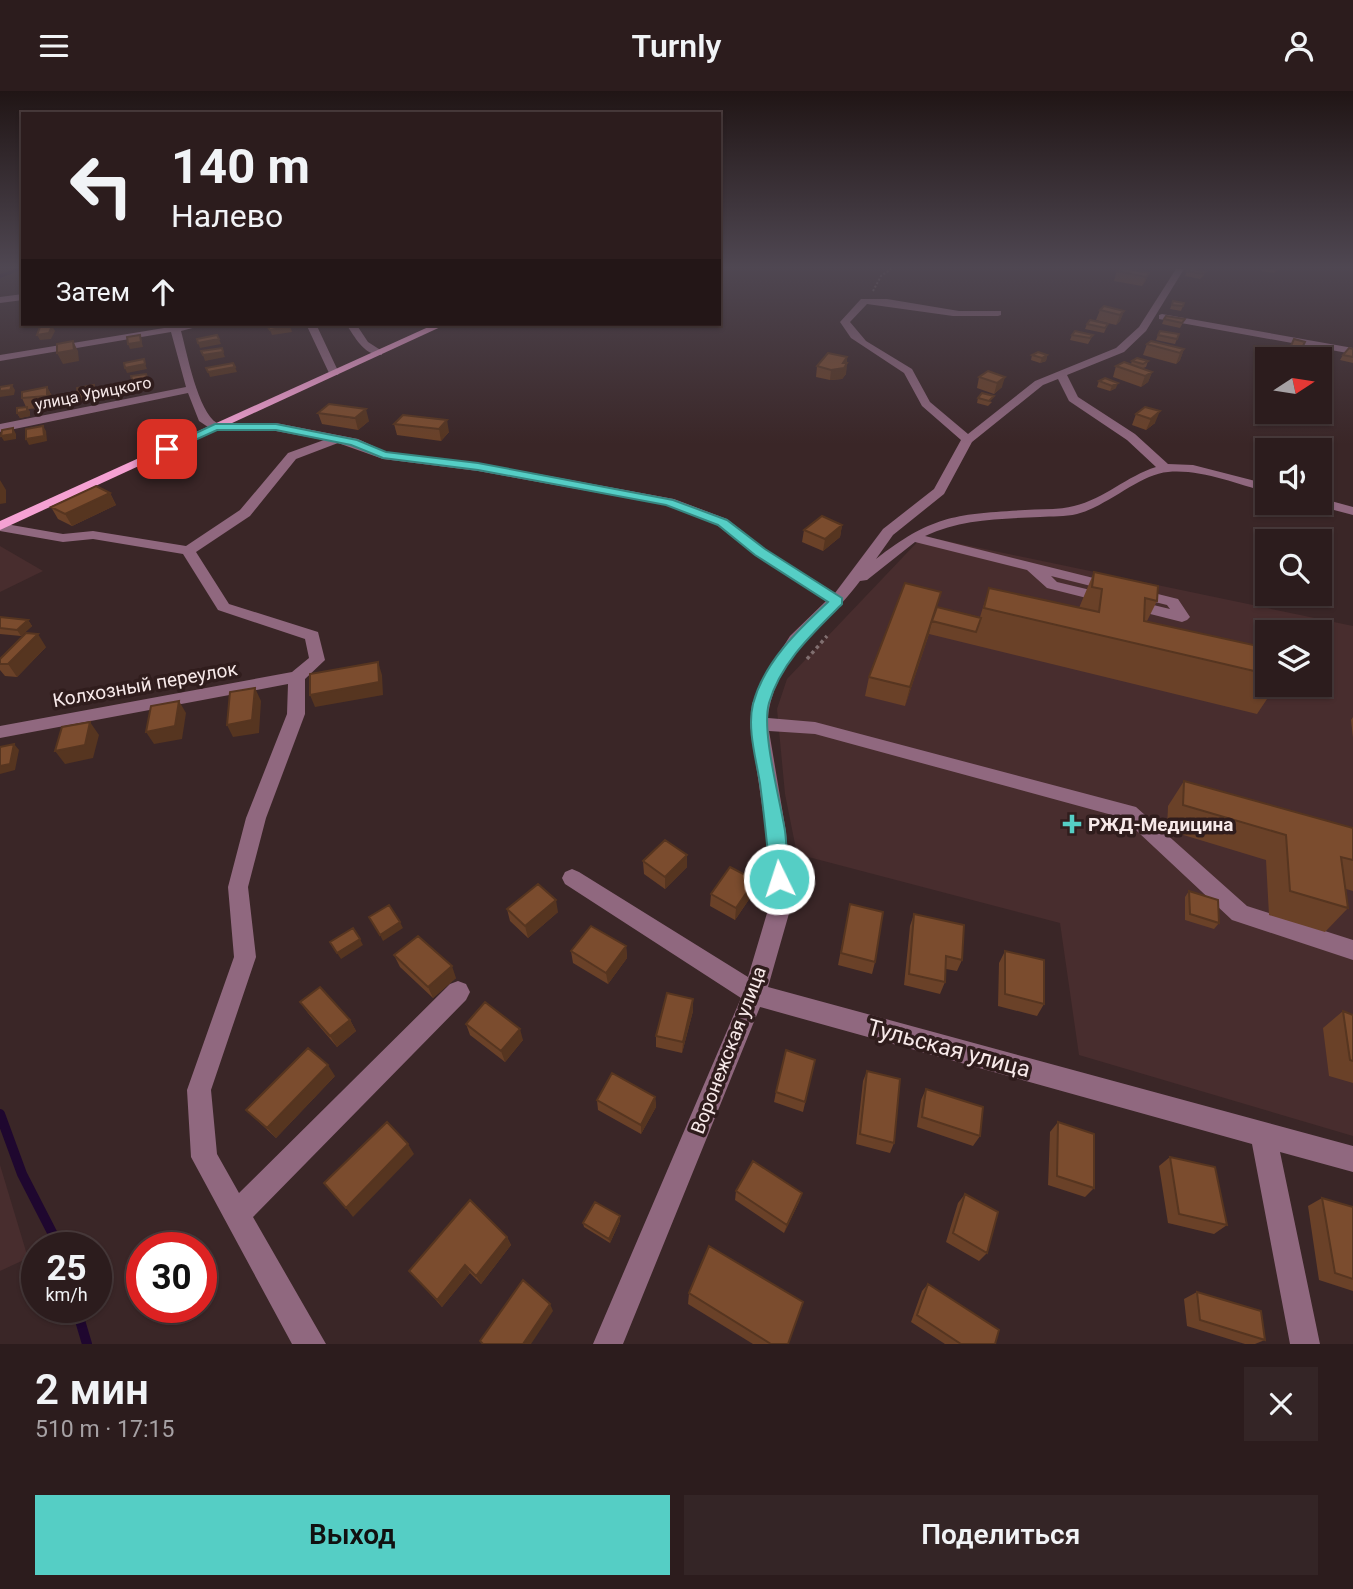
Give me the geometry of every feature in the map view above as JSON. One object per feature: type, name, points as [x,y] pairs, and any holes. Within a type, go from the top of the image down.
[{"type":"main road","points":[[0,526],[434,327]]},
{"type":"street","points":[[0,358],[167,327]]},
{"type":"street","points":[[175,327],[192,390],[205,421],[215,427],[276,427],[354,442],[383,455],[478,467],[669,502],[722,522],[760,552],[841,596],[912,537],[943,523],[969,517],[1072,511],[1093,505],[1144,475],[1165,468],[1193,469],[1255,485]]},
{"type":"street","points":[[313,327],[334,373]]},
{"type":"street","points":[[353,327],[364,344],[378,353]]},
{"type":"street","points":[[846,327],[907,371],[926,404],[958,429],[967,440],[1039,383],[1120,351],[1144,327]]},
{"type":"street","points":[[1222,327],[1353,351]]},
{"type":"street","points":[[1061,374],[1073,399],[1131,437],[1165,468]]},
{"type":"street","name":"улица Урицкого","points":[[0,428],[192,390]]},
{"type":"street","points":[[0,526],[63,538],[93,535],[188,551],[245,513],[292,456],[337,439]]},
{"type":"street","name":"Воронежская улица","points":[[608,1344],[754,994],[781,903],[776,832],[759,724],[761,704],[773,675],[796,640],[841,596],[887,532],[939,491],[967,440]]},
{"type":"street","points":[[1332,505],[1353,511]]},
{"type":"street","points":[[912,537],[1173,601],[1182,617],[1052,585],[1032,567]]},
{"type":"street","points":[[188,551],[223,607],[312,636],[317,660],[297,677],[296,714],[256,818],[238,887],[245,957],[199,1090],[204,1157],[303,1335],[311,1344]]},
{"type":"street","name":"Колхозный переулок","points":[[0,732],[297,677]]},
{"type":"street","points":[[759,724],[815,728],[1129,812],[1240,912],[1353,950]]},
{"type":"street","name":"Тульская улица","points":[[572,877],[754,994],[1353,1159]]},
{"type":"street","points":[[237,1214],[458,992]]},
{"type":"street","points":[[1263,1134],[1305,1344]]},
{"type":"shaded area","name":"РЖД-Медицина","points":[[923,536],[1324,620],[1255,620],[1255,697],[1332,697],[1332,622],[1353,626],[1353,1136],[1079,1055],[1060,923],[797,854],[785,794],[777,709],[787,679]]},
{"type":"shaded area","points":[[0,546],[43,571],[0,592]]},
{"type":"shaded area","points":[[0,1165],[21,1235],[21,1261],[0,1271]]},
{"type":"building","points":[[40,327],[51,327],[49,333],[37,335]]},
{"type":"building","points":[[1075,331],[1093,335],[1090,338],[1072,335]]},
{"type":"building","points":[[1160,331],[1179,334],[1177,339],[1158,335]]},
{"type":"building","points":[[140,335],[141,342],[128,344],[127,337]]},
{"type":"building","points":[[217,335],[219,339],[198,343],[197,339]]},
{"type":"building","points":[[1294,339],[1305,342],[1302,347],[1290,347]]},
{"type":"building","points":[[73,341],[74,350],[57,353],[57,344]]},
{"type":"building","points":[[1151,341],[1184,349],[1180,353],[1147,344]]},
{"type":"building","points":[[222,348],[223,352],[203,355],[201,351]]},
{"type":"building","points":[[1349,348],[1353,349],[1353,357],[1343,355]]},
{"type":"building","points":[[1038,352],[1047,355],[1042,358],[1032,355]]},
{"type":"building","points":[[828,353],[847,357],[843,363],[847,363],[844,368],[831,370],[817,366]]},
{"type":"building","points":[[1137,358],[1148,361],[1143,364],[1132,361]]},
{"type":"building","points":[[144,359],[145,364],[125,368],[124,363]]},
{"type":"building","points":[[1124,362],[1152,372],[1145,376],[1116,366]]},
{"type":"building","points":[[233,363],[235,367],[208,372],[206,368]]},
{"type":"building","points":[[988,371],[1005,377],[997,383],[979,377]]},
{"type":"building","points":[[146,374],[149,383],[134,386],[131,376]]},
{"type":"building","points":[[1105,378],[1118,383],[1112,386],[1099,381]]},
{"type":"building","points":[[12,385],[10,390],[0,391],[0,387]]},
{"type":"building","points":[[94,385],[95,393],[78,397],[77,388]]},
{"type":"building","points":[[47,387],[47,396],[22,398],[22,392]]},
{"type":"building","points":[[982,393],[994,396],[989,401],[978,398]]},
{"type":"building","points":[[329,404],[366,409],[355,418],[318,413]]},
{"type":"building","points":[[27,407],[27,411],[17,413],[17,408]]},
{"type":"building","points":[[1145,407],[1160,411],[1151,419],[1136,414]]},
{"type":"building","points":[[403,415],[447,420],[439,429],[394,424]]},
{"type":"building","points":[[43,426],[44,436],[26,439],[26,429]]},
{"type":"building","points":[[13,428],[13,434],[1,436],[2,430]]},
{"type":"building","points":[[96,486],[110,493],[65,514],[51,507]]},
{"type":"building","points":[[822,516],[842,525],[825,539],[804,530]]},
{"type":"building","points":[[1094,572],[1158,586],[1157,601],[1145,598],[1144,621],[1255,645],[1255,671],[984,608],[989,588],[1099,612],[1102,589],[1092,587]]},
{"type":"building","points":[[905,583],[941,592],[910,687],[869,677]]},
{"type":"building","points":[[937,607],[981,618],[976,632],[932,621]]},
{"type":"building","points":[[0,617],[28,620],[17,630],[0,628]]},
{"type":"building","points":[[26,633],[38,634],[8,664],[0,664],[0,659]]},
{"type":"building","points":[[378,662],[379,682],[310,695],[310,674]]},
{"type":"building","points":[[255,688],[252,720],[227,725],[230,692]]},
{"type":"building","points":[[179,701],[175,726],[146,732],[151,706]]},
{"type":"building","points":[[90,722],[85,745],[55,751],[62,727]]},
{"type":"building","points":[[14,744],[10,764],[0,766],[0,747]]},
{"type":"building","points":[[1184,781],[1353,828],[1353,860],[1341,857],[1348,908],[1290,891],[1286,835],[1183,805]]},
{"type":"building","points":[[665,840],[687,855],[665,877],[643,861]]},
{"type":"building","points":[[730,867],[755,880],[736,908],[711,894]]},
{"type":"building","points":[[538,884],[556,900],[525,926],[507,909]]},
{"type":"building","points":[[1189,891],[1218,900],[1219,923],[1190,914]]},
{"type":"building","points":[[850,904],[883,912],[875,962],[841,953]]},
{"type":"building","points":[[389,905],[400,922],[380,935],[369,917]]},
{"type":"building","points":[[914,914],[964,925],[962,960],[946,956],[945,982],[909,974]]},
{"type":"building","points":[[591,926],[626,946],[606,973],[571,951]]},
{"type":"building","points":[[353,928],[360,939],[337,953],[330,942]]},
{"type":"building","points":[[418,936],[452,966],[428,987],[394,955]]},
{"type":"building","points":[[1005,951],[1044,960],[1044,1004],[1005,994]]},
{"type":"building","points":[[320,987],[350,1020],[330,1036],[300,1002]]},
{"type":"building","points":[[667,993],[693,999],[683,1042],[656,1036]]},
{"type":"building","points":[[485,1002],[520,1029],[501,1051],[466,1024]]},
{"type":"building","points":[[1343,1011],[1353,1015],[1353,1061],[1350,1060]]},
{"type":"building","points":[[308,1048],[328,1065],[267,1128],[246,1110]]},
{"type":"building","points":[[786,1050],[815,1060],[805,1102],[776,1092]]},
{"type":"building","points":[[867,1071],[900,1079],[894,1143],[860,1134]]},
{"type":"building","points":[[612,1073],[655,1097],[641,1125],[597,1100]]},
{"type":"building","points":[[926,1089],[983,1107],[980,1136],[922,1117]]},
{"type":"building","points":[[387,1122],[408,1144],[346,1208],[324,1183]]},
{"type":"building","points":[[1058,1122],[1094,1134],[1094,1188],[1057,1176]]},
{"type":"building","points":[[1170,1157],[1215,1167],[1227,1225],[1179,1214]]},
{"type":"building","points":[[753,1161],[802,1193],[787,1225],[736,1191]]},
{"type":"building","points":[[965,1194],[998,1212],[987,1253],[953,1233]]},
{"type":"building","points":[[1322,1198],[1353,1207],[1353,1279],[1335,1273]]},
{"type":"building","points":[[470,1200],[507,1237],[476,1276],[465,1265],[437,1300],[409,1271]]},
{"type":"building","points":[[595,1202],[620,1216],[609,1239],[583,1223]]},
{"type":"building","points":[[709,1246],[803,1302],[788,1344],[771,1344],[689,1293]]},
{"type":"building","points":[[523,1280],[550,1304],[523,1344],[483,1344],[480,1341]]},
{"type":"building","points":[[928,1284],[999,1330],[995,1344],[961,1344],[917,1315]]},
{"type":"building","points":[[1197,1292],[1261,1311],[1265,1340],[1200,1320]]},
{"type":"waterway","points":[[0,1114],[22,1174],[52,1232]]},
{"type":"waterway","points":[[81,1323],[87,1344]]},
{"type":"place","name":"РЖД-Медицина","points":[[1072,824]]},
{"type":"route","points":[[167,449],[215,427],[276,427],[354,442],[383,455],[478,467],[669,502],[722,522],[760,552],[837,601],[796,640],[773,675],[761,704],[759,724],[776,832],[779,879]]}]
